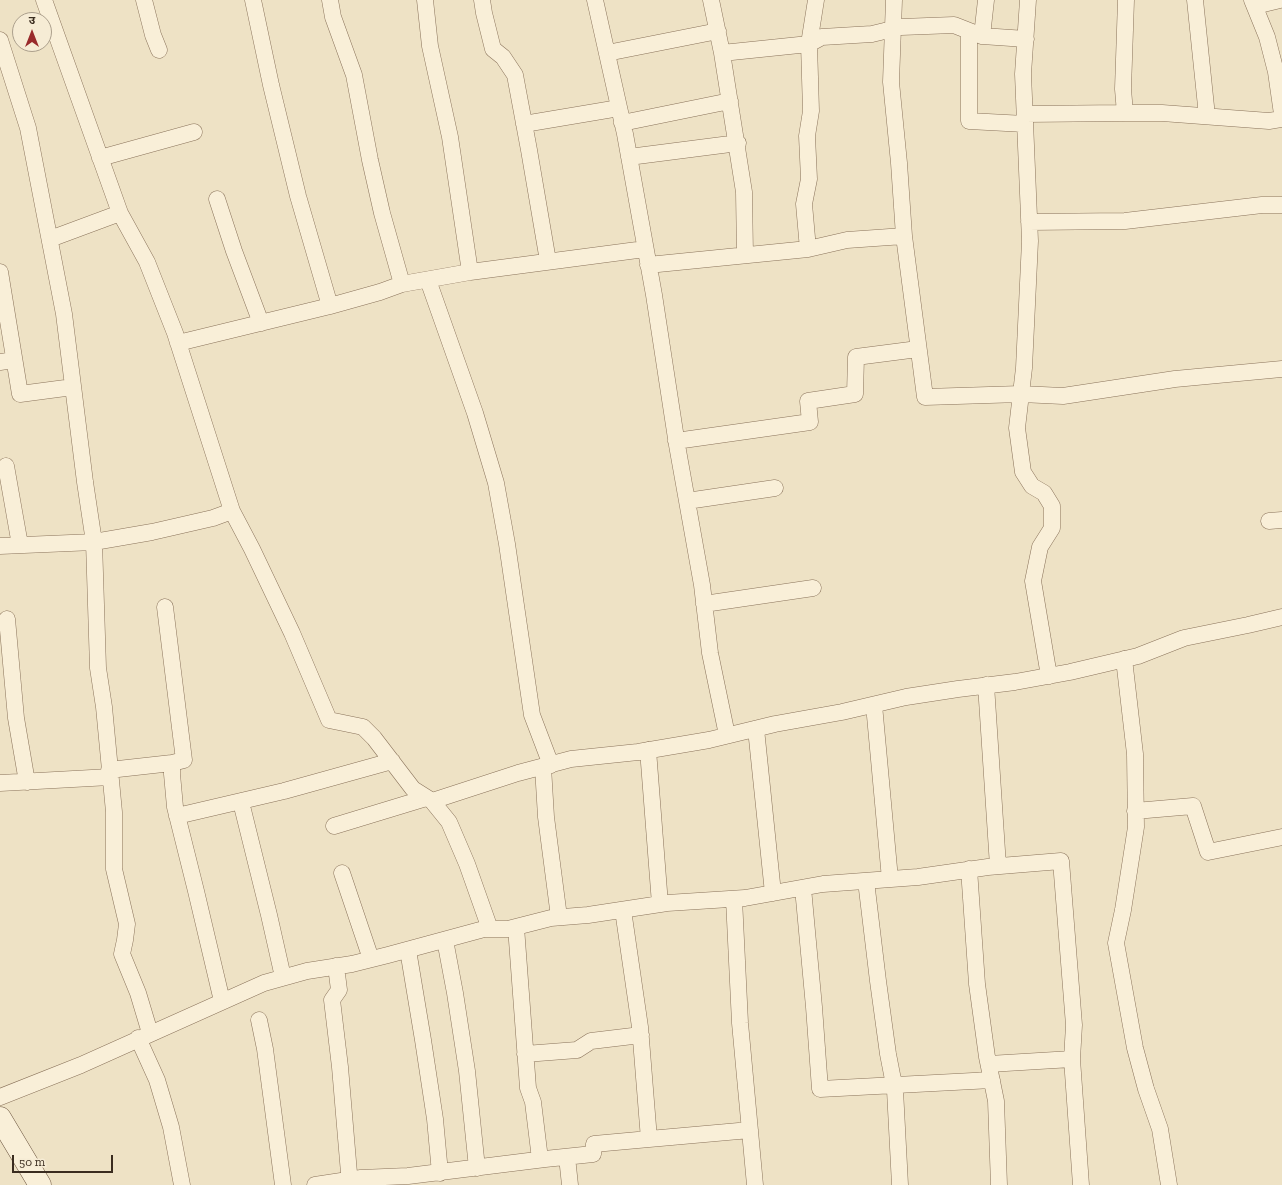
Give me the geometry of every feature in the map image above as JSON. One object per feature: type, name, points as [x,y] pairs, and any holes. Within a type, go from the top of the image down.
[{"type":"street","points":[[44,0],[120,213],[147,262],[178,343],[232,511],[292,633],[329,720],[362,727],[374,738],[412,789],[429,800],[449,822],[467,864],[490,929]]},
{"type":"street","points":[[144,0],[153,35],[159,50]]},
{"type":"street","points":[[253,0],[271,85],[298,196],[330,306]]},
{"type":"street","points":[[330,0],[333,17],[354,75],[370,160],[382,213],[402,284]]},
{"type":"street","points":[[425,0],[430,46],[450,137],[470,272]]},
{"type":"street","points":[[482,0],[492,48],[503,57],[515,75],[548,261]]},
{"type":"street","points":[[595,0],[629,157],[704,604],[710,653],[727,735]]},
{"type":"street","points":[[710,0],[718,31],[738,143],[744,192],[745,255]]},
{"type":"street","points":[[808,249],[804,204],[809,179],[808,136],[811,111],[809,44],[816,0]]},
{"type":"street","points":[[894,0],[891,82],[904,236],[925,397],[1021,394],[1062,396],[1175,379],[1282,370]]},
{"type":"street","points":[[986,0],[976,34],[969,121],[1125,113],[1162,113],[1269,121],[1282,119]]},
{"type":"street","points":[[1028,0],[1023,74],[1030,241],[1025,360],[1017,428],[1023,472],[1032,486],[1044,493],[1052,506],[1052,528],[1040,547],[1034,581],[1050,676]]},
{"type":"street","points":[[1125,113],[1123,89],[1126,0]]},
{"type":"street","points":[[1195,0],[1207,116]]},
{"type":"street","points":[[1280,0],[1254,3],[1267,37],[1276,72],[1282,114]]},
{"type":"street","points":[[722,53],[809,44],[822,37],[872,34],[901,27],[954,25],[976,34],[1026,39]]},
{"type":"street","points":[[607,53],[718,31]]},
{"type":"street","points":[[0,40],[28,128],[64,314],[94,542],[98,668],[104,707],[114,812],[114,869],[127,924],[122,954],[138,993],[144,1036],[171,1127],[182,1185]]},
{"type":"street","points":[[524,124],[621,115],[730,101]]},
{"type":"street","points":[[100,158],[194,132]]},
{"type":"street","points":[[629,157],[738,143]]},
{"type":"street","points":[[217,199],[234,251],[261,323]]},
{"type":"street","points":[[1029,222],[1125,221],[1262,205],[1282,205]]},
{"type":"street","points":[[50,239],[120,213]]},
{"type":"street","points":[[648,265],[808,249],[847,240],[904,236]]},
{"type":"street","points":[[178,343],[330,306],[380,292],[402,284],[470,272],[645,249]]},
{"type":"street","points":[[0,272],[7,361],[20,394],[73,387]]},
{"type":"street","points":[[428,280],[475,413],[496,483],[507,544],[532,715],[547,766],[546,817],[558,917]]},
{"type":"street","points":[[676,441],[810,422],[808,401],[855,394],[856,358],[918,348]]},
{"type":"street","points":[[6,466],[20,545]]},
{"type":"street","points":[[687,501],[775,488]]},
{"type":"street","points":[[0,546],[94,542],[152,532],[205,520],[232,511]]},
{"type":"street","points":[[704,604],[813,588]]},
{"type":"street","points":[[0,783],[27,782],[110,774],[184,760],[165,607]]},
{"type":"street","points":[[334,826],[571,759],[648,750],[929,694],[1050,676],[1138,656],[1184,638],[1282,617]]},
{"type":"street","points":[[7,619],[16,718],[27,782]]},
{"type":"street","points":[[1124,659],[1135,754],[1136,827],[1123,910],[1116,943],[1135,1048],[1146,1089],[1160,1129],[1169,1185]]},
{"type":"street","points":[[986,685],[998,866]]},
{"type":"street","points":[[874,705],[890,879]]},
{"type":"street","points":[[756,728],[773,894]]},
{"type":"street","points":[[648,750],[660,904]]},
{"type":"street","points":[[177,816],[284,791],[392,761]]},
{"type":"street","points":[[172,763],[175,807],[222,1001]]},
{"type":"street","points":[[241,802],[270,915],[283,977]]},
{"type":"street","points":[[1135,811],[1193,806],[1208,852],[1282,837]]},
{"type":"street","points":[[0,1097],[81,1065],[264,983],[307,971],[371,959],[408,950],[484,929],[508,929],[551,918],[588,915],[660,904],[734,899],[773,894],[823,884],[918,877],[969,869],[1061,861],[1074,1025],[1072,1059],[1082,1185]]},
{"type":"street","points":[[969,869],[977,984],[996,1101],[999,1185]]},
{"type":"street","points":[[342,873],[371,959]]},
{"type":"street","points":[[866,881],[881,1003],[894,1084],[900,1185]]},
{"type":"street","points":[[803,888],[820,1089],[992,1080]]},
{"type":"street","points":[[734,899],[740,1023],[754,1185]]},
{"type":"street","points":[[623,910],[640,1035],[649,1139]]},
{"type":"street","points":[[516,927],[528,1088],[533,1102],[540,1159]]},
{"type":"street","points":[[445,940],[467,1070],[477,1168]]},
{"type":"street","points":[[408,950],[434,1111],[440,1172]]},
{"type":"street","points":[[336,966],[339,990],[332,1000],[340,1067],[350,1182]]},
{"type":"street","points":[[259,1020],[265,1049],[283,1185]]},
{"type":"street","points":[[525,1054],[576,1050],[591,1041],[640,1035]]},
{"type":"street","points":[[989,1064],[1072,1059]]},
{"type":"street","points":[[0,1118],[40,1185]]},
{"type":"street","points":[[315,1185],[350,1182],[361,1178],[408,1176],[540,1159],[593,1154],[594,1144],[750,1130]]},
{"type":"street","points":[[567,1157],[570,1185]]}]
